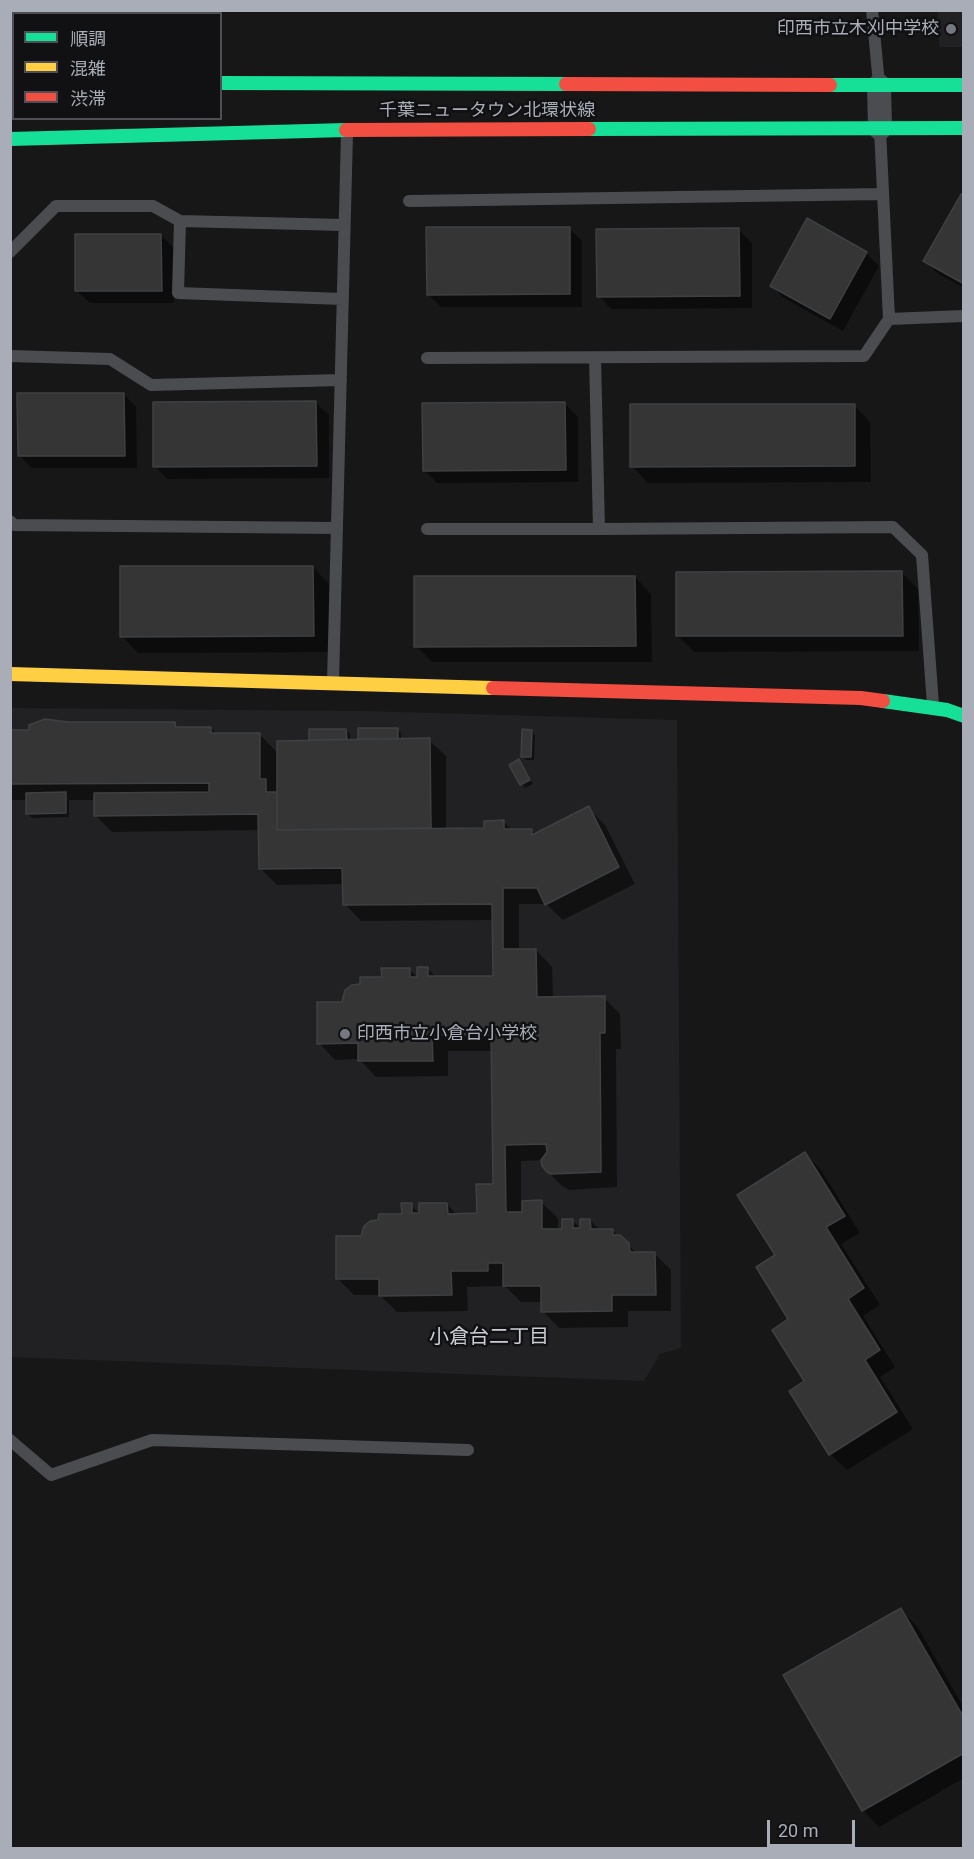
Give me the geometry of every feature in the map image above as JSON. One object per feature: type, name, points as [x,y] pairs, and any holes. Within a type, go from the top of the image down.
[{"type":"main road","name":"千葉ニュータウン北環状線","points":[[222,83],[963,85]]},
{"type":"main road","name":"千葉ニュータウン北環状線","points":[[10,139],[347,130],[963,128]]},
{"type":"main road","points":[[10,674],[861,698],[934,708],[963,716]]},
{"type":"street","points":[[879,86],[880,128]]},
{"type":"lane","points":[[872,10],[879,86]]},
{"type":"lane","points":[[427,358],[864,357],[889,319],[880,128]]},
{"type":"lane","points":[[333,683],[347,130]]},
{"type":"lane","points":[[409,201],[883,195]]},
{"type":"lane","points":[[10,252],[56,206],[153,206],[180,221],[344,225]]},
{"type":"lane","points":[[180,221],[178,293],[343,298]]},
{"type":"lane","points":[[889,319],[963,316]]},
{"type":"lane","points":[[10,356],[110,359],[151,385],[340,380]]},
{"type":"lane","points":[[594,358],[599,530]]},
{"type":"lane","points":[[10,521],[14,525],[337,528]]},
{"type":"lane","points":[[427,530],[893,527],[922,555],[934,708]]},
{"type":"lane","points":[[10,1440],[51,1475],[152,1440],[468,1450]]},
{"type":"shaded area","name":"印西市立木刈中学校","points":[[938,11],[963,11],[963,47],[939,47]]},
{"type":"shaded area","name":"印西市立小倉台小学校","points":[[11,708],[364,711],[677,720],[681,1348],[660,1354],[644,1381],[11,1357]]},
{"type":"building","points":[[961,194],[964,195],[964,284],[923,261]]},
{"type":"building","points":[[807,218],[867,252],[830,319],[770,286]]},
{"type":"building","points":[[426,227],[570,227],[570,294],[427,295]]},
{"type":"building","points":[[739,228],[740,296],[597,297],[596,229]]},
{"type":"building","points":[[75,234],[161,234],[162,291],[75,291]]},
{"type":"building","points":[[17,393],[124,393],[125,456],[18,456]]},
{"type":"building","points":[[316,401],[317,466],[153,467],[153,402]]},
{"type":"building","points":[[565,402],[566,470],[423,471],[422,403]]},
{"type":"building","points":[[630,404],[855,404],[855,466],[630,467]]},
{"type":"building","points":[[120,566],[313,566],[314,636],[120,637]]},
{"type":"building","points":[[902,571],[903,636],[676,636],[676,572]]},
{"type":"building","points":[[414,576],[635,576],[636,646],[414,647]]},
{"type":"building","points":[[45,719],[68,722],[175,722],[176,727],[211,727],[211,733],[260,733],[260,779],[266,779],[266,792],[277,792],[277,830],[484,828],[484,821],[504,820],[504,829],[532,829],[532,835],[589,806],[619,867],[545,905],[537,888],[503,888],[503,949],[536,949],[537,997],[605,996],[605,1033],[600,1033],[601,1172],[551,1174],[542,1166],[541,1160],[547,1152],[546,1144],[505,1145],[506,1212],[522,1212],[522,1201],[542,1200],[542,1229],[562,1229],[562,1219],[573,1219],[573,1228],[580,1228],[580,1219],[590,1219],[591,1229],[613,1229],[613,1235],[620,1235],[629,1243],[630,1252],[655,1252],[656,1295],[612,1295],[612,1311],[541,1312],[541,1286],[503,1286],[503,1263],[488,1263],[488,1271],[451,1271],[452,1295],[379,1296],[379,1279],[336,1279],[336,1236],[361,1236],[364,1226],[370,1221],[378,1220],[379,1214],[402,1214],[401,1203],[412,1203],[412,1213],[419,1213],[419,1203],[447,1203],[448,1214],[477,1213],[476,1184],[493,1184],[491,1035],[432,1035],[433,1061],[358,1061],[358,1043],[317,1044],[317,1002],[342,1002],[345,990],[352,985],[360,984],[360,977],[382,977],[381,968],[410,968],[410,977],[417,977],[417,967],[428,967],[428,976],[493,976],[492,904],[343,905],[342,868],[259,869],[258,814],[94,816],[94,793],[209,792],[209,783],[10,784],[10,730],[29,730],[29,725]]},
{"type":"building","points":[[358,728],[398,728],[398,739],[358,739]]},
{"type":"building","points":[[309,729],[346,729],[347,739],[309,740]]},
{"type":"building","points":[[522,729],[532,730],[531,757],[521,757]]},
{"type":"building","points":[[430,738],[431,828],[277,830],[277,741]]},
{"type":"building","points":[[519,759],[530,780],[520,785],[509,765]]},
{"type":"building","points":[[66,792],[66,813],[26,814],[26,793]]},
{"type":"building","points":[[805,1152],[845,1216],[826,1227],[864,1288],[848,1299],[880,1350],[865,1360],[897,1412],[829,1455],[789,1391],[804,1381],[772,1330],[788,1319],[756,1267],[775,1255],[737,1195]]},
{"type":"building","points":[[901,1608],[964,1718],[964,1753],[862,1811],[783,1675]]},
{"type":"traffic: fast","points":[[222,83],[566,84]]},
{"type":"traffic: fast","points":[[830,85],[964,85]]},
{"type":"traffic: fast","points":[[589,129],[964,128]]},
{"type":"traffic: fast","points":[[10,139],[346,130]]},
{"type":"traffic: fast","points":[[883,701],[947,710],[964,716]]},
{"type":"traffic: slow","points":[[10,674],[493,688]]},
{"type":"traffic: jam","points":[[566,84],[830,85]]},
{"type":"traffic: jam","points":[[346,130],[589,129]]},
{"type":"traffic: jam","points":[[493,688],[861,698],[883,701]]},
{"type":"place","name":"印西市立木刈中学校","points":[[951,29]]},
{"type":"place","name":"印西市立小倉台小学校","points":[[345,1034]]},
{"type":"district","name":"小倉台二丁目","points":[[489,1338]]}]
